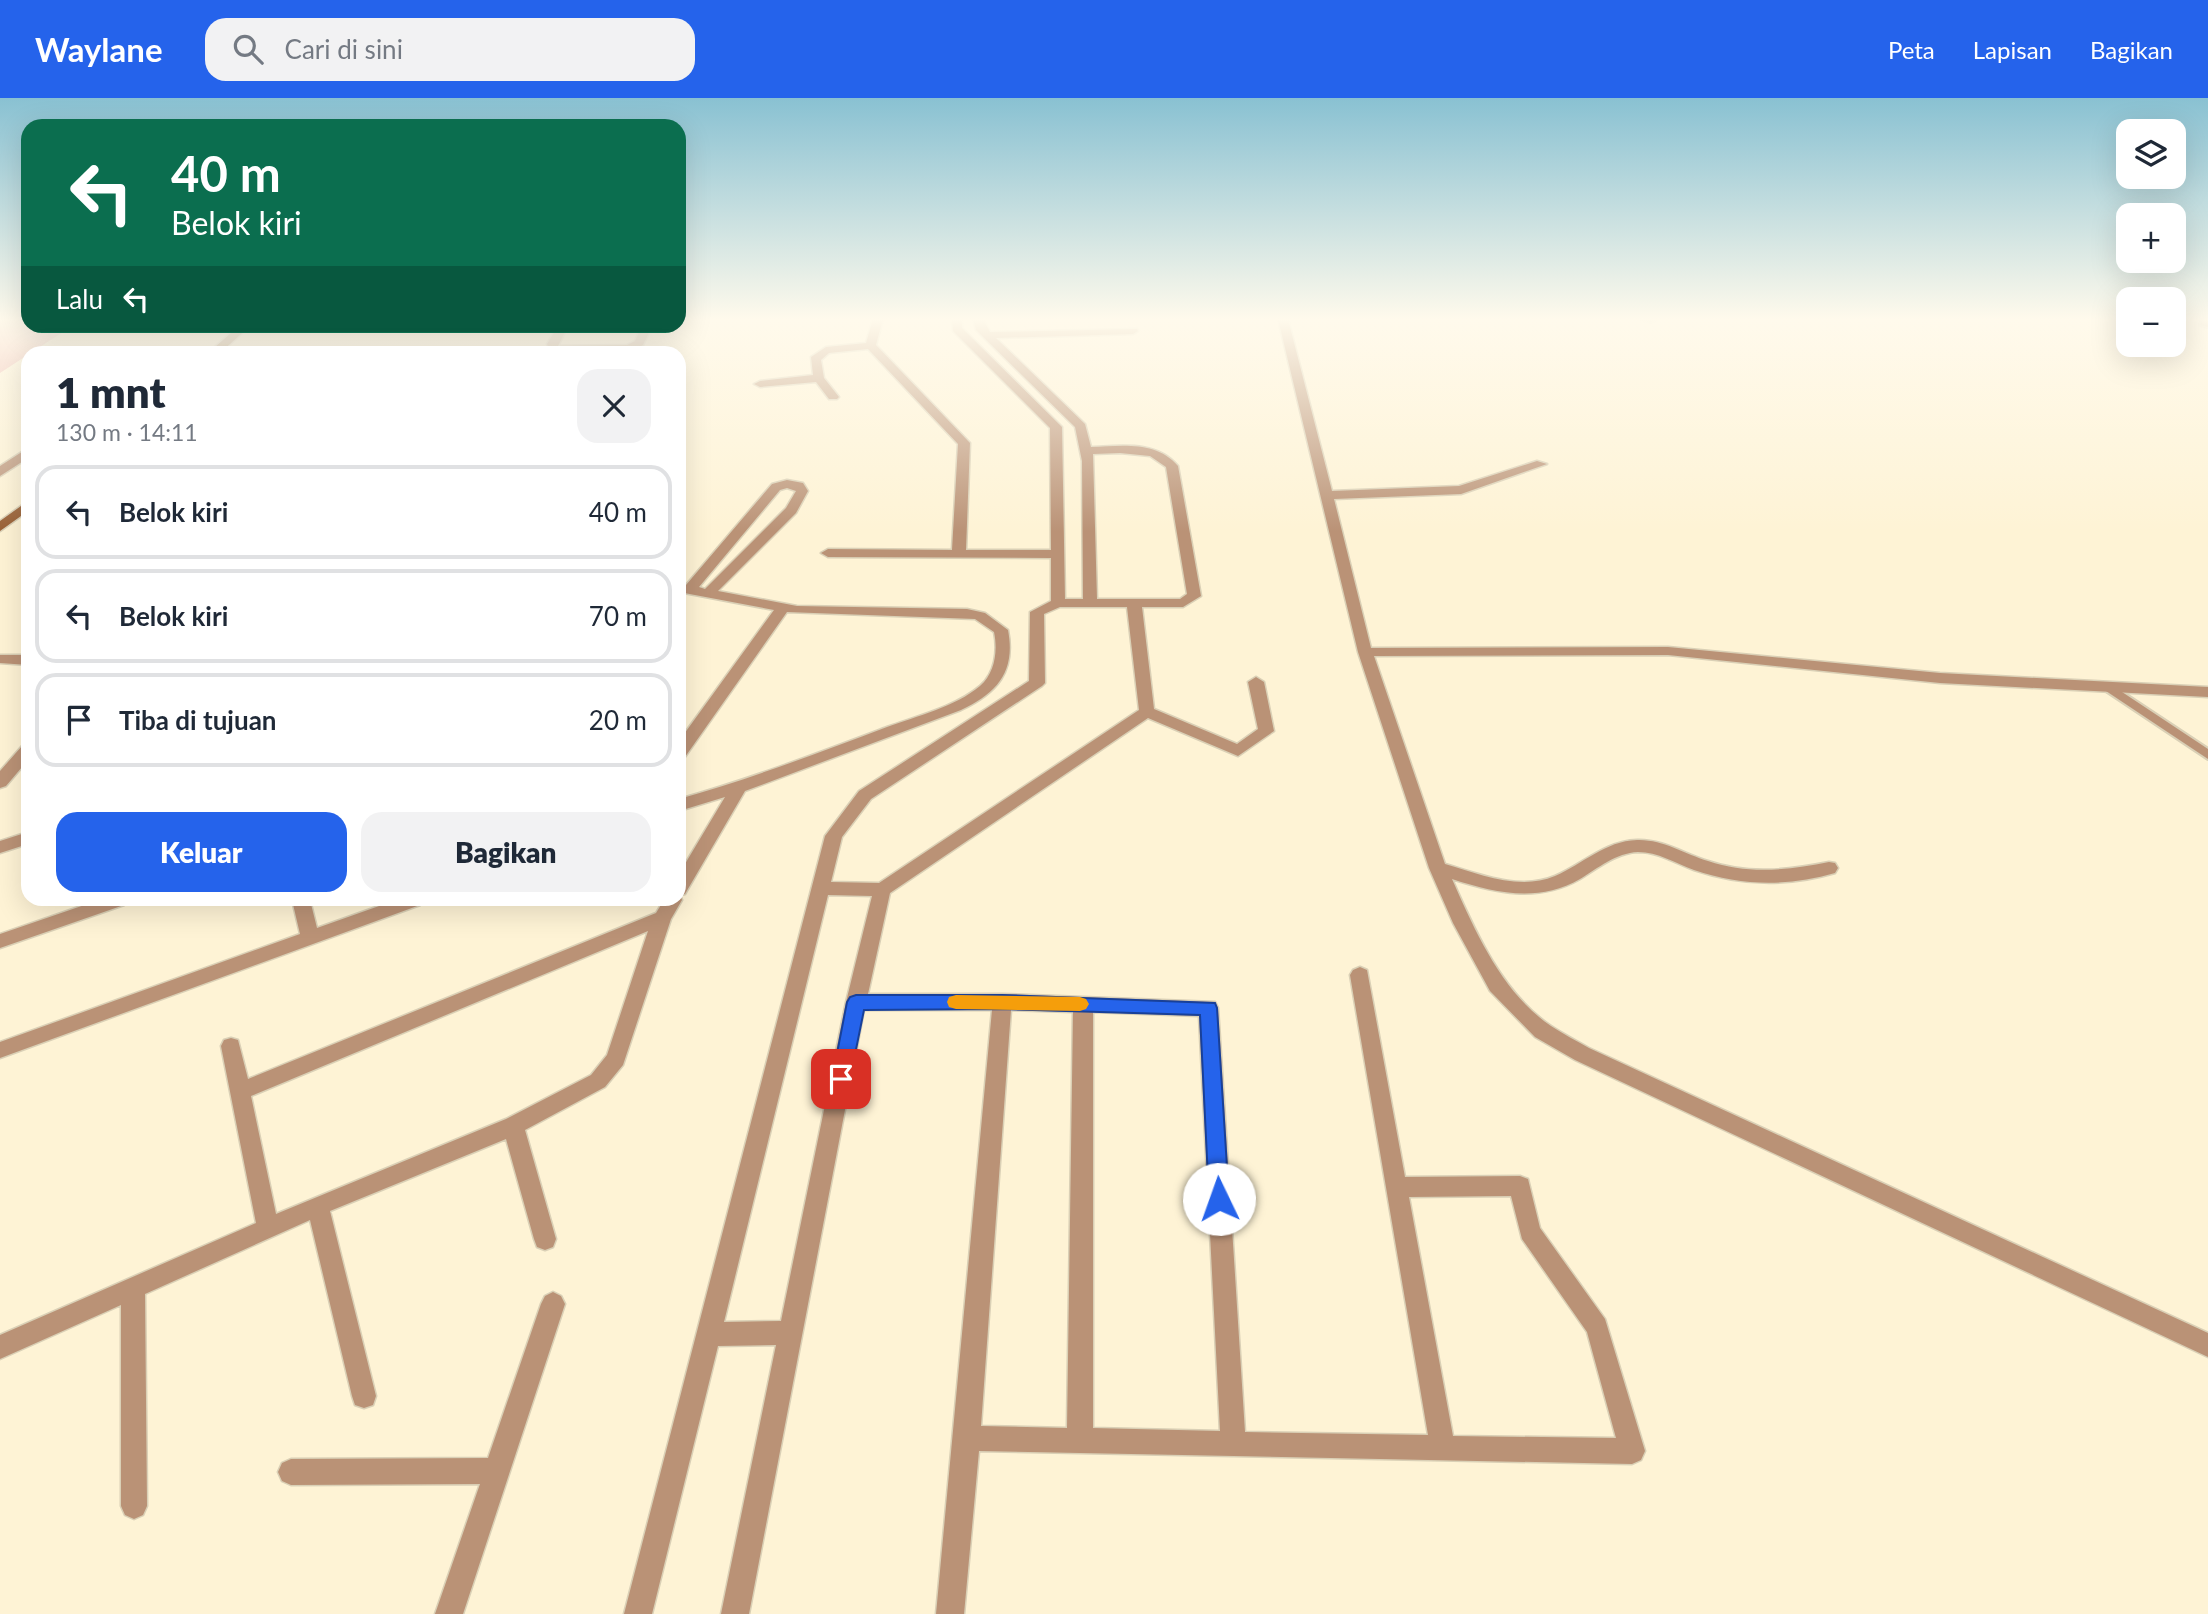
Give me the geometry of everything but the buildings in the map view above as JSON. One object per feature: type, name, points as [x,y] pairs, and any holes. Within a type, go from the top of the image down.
[{"type":"street","points":[[828,390],[833,397]]},
{"type":"street","points":[[913,390],[964,443],[959,552]]},
{"type":"street","points":[[1018,390],[1056,427],[1075,459],[1090,603]]},
{"type":"street","points":[[1044,390],[1081,426],[1058,554],[1058,603]]},
{"type":"street","points":[[1301,390],[1365,652],[1438,868],[1462,923],[1497,986],[1542,1031],[1582,1054],[2208,1345]]},
{"type":"street","points":[[638,1614],[711,1334],[834,836],[865,795],[1037,683],[1037,612],[1058,603],[1183,603],[1194,596],[1172,466],[1163,457],[1145,450],[1075,459]]},
{"type":"street","points":[[0,472],[21,457]]},
{"type":"street","points":[[1327,495],[1461,490],[1541,464]]},
{"type":"street","points":[[686,587],[743,527],[776,487],[787,484],[799,486],[801,496],[709,592]]},
{"type":"street","points":[[0,527],[21,510]]},
{"type":"street","points":[[743,527],[770,531]]},
{"type":"street","points":[[828,553],[1058,554]]},
{"type":"street","points":[[686,589],[783,608],[980,616],[1001,630],[1005,646],[1002,664],[986,689],[949,709],[738,789],[686,803]]},
{"type":"street","points":[[1134,603],[1147,712]]},
{"type":"street","points":[[686,743],[783,608]]},
{"type":"street","points":[[1365,652],[1668,651],[1940,678],[2208,692]]},
{"type":"street","points":[[0,659],[21,660]]},
{"type":"street","points":[[1147,712],[1238,751],[1266,731],[1256,682]]},
{"type":"street","points":[[821,888],[882,890],[1147,712]]},
{"type":"street","points":[[0,782],[21,758]]},
{"type":"street","points":[[686,877],[738,789]]},
{"type":"street","points":[[0,847],[21,840]]},
{"type":"street","points":[[1438,868],[1498,885],[1525,888],[1550,885],[1618,848],[1638,846],[1657,848],[1703,867],[1734,875],[1775,879],[1829,868]]},
{"type":"street","points":[[735,1614],[856,1002],[882,890]]},
{"type":"street","points":[[0,941],[101,906]]},
{"type":"street","points":[[302,906],[310,938]]},
{"type":"street","points":[[0,1050],[398,906]]},
{"type":"street","points":[[240,1091],[667,909]]},
{"type":"street","points":[[0,1347],[318,1206],[513,1126],[598,1081],[616,1059],[667,909]]},
{"type":"street","points":[[1360,975],[1443,1448]]},
{"type":"street","points":[[856,1002],[1002,1002],[1208,1008],[1233,1444]]},
{"type":"street","points":[[950,1614],[968,1438],[1002,1002]]},
{"type":"street","points":[[1080,1441],[1083,1004]]},
{"type":"street","points":[[231,1046],[268,1228]]},
{"type":"street","points":[[513,1126],[545,1239]]},
{"type":"street","points":[[968,1438],[1632,1451],[1597,1327],[1530,1232],[1520,1186],[1396,1187]]},
{"type":"street","points":[[318,1206],[364,1396]]},
{"type":"street","points":[[133,1288],[134,1506]]},
{"type":"street","points":[[449,1614],[553,1304]]},
{"type":"street","points":[[711,1334],[791,1334]]},
{"type":"street","points":[[291,1472],[497,1471]]},
{"type":"lane","points":[[2110,688],[2208,755]]},
{"type":"slow traffic","points":[[956,1002],[1080,1004]]},
{"type":"route","points":[[841,1079],[856,1002],[1002,1002],[1208,1008],[1219,1199]]}]
